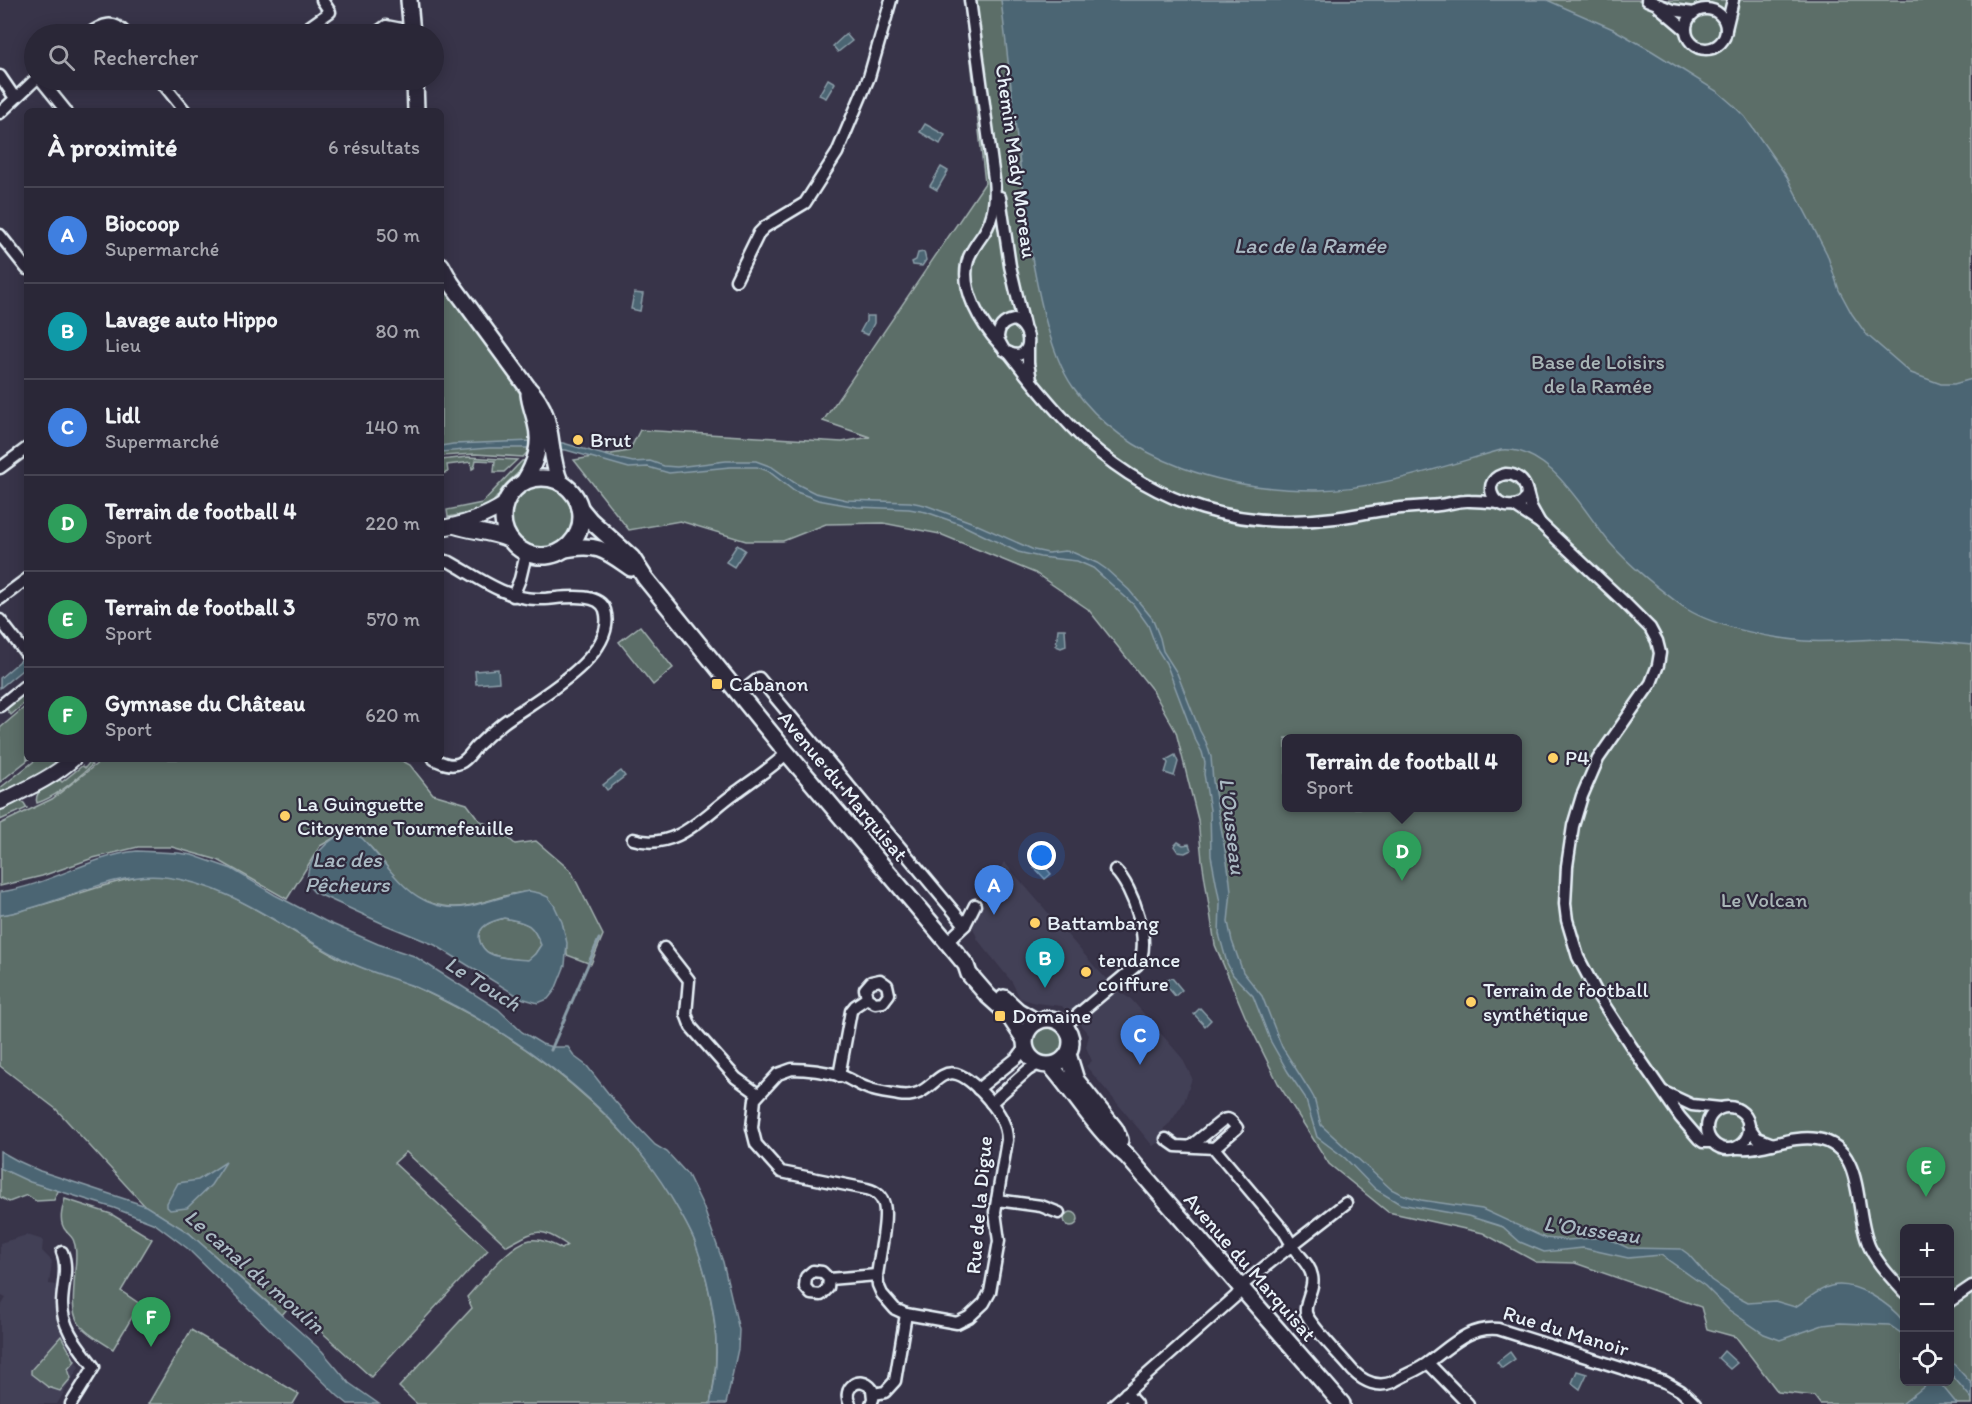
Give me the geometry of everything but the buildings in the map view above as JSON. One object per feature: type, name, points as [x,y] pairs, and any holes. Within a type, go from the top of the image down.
[{"type":"main road","points":[[409,0],[411,24]]},
{"type":"main road","points":[[415,90],[416,108]]},
{"type":"main road","points":[[444,270],[528,388],[537,425],[560,482]]},
{"type":"main road","points":[[524,482],[540,478],[560,482],[576,498],[580,508],[581,519],[573,541],[565,549],[553,555],[526,554],[517,548],[509,540],[502,516],[510,493],[524,482],[545,446]]},
{"type":"main road","name":"Avenue du Marquisat","points":[[580,508],[632,558],[645,578],[787,753],[948,942],[966,965],[969,974],[1007,1013],[1025,1043]]},
{"type":"main road","name":"Avenue du Marquisat","points":[[565,549],[585,546],[599,549],[615,556],[645,578]]},
{"type":"main road","name":"Avenue du Marquisat","points":[[966,965],[977,971],[1018,1011],[1037,1022]]},
{"type":"main road","points":[[1052,1019],[1064,1026],[1071,1040],[1064,1060],[1045,1065],[1032,1060],[1025,1043],[1027,1033],[1037,1022],[1052,1019]]},
{"type":"main road","name":"Avenue du Marquisat","points":[[1068,1054],[1076,1080],[1114,1129],[1127,1156]]},
{"type":"main road","name":"Avenue du Marquisat","points":[[1045,1065],[1342,1404]]},
{"type":"street","points":[[313,24],[330,12],[322,0]]},
{"type":"street","points":[[736,280],[759,233],[805,203],[837,153],[869,77],[891,0]]},
{"type":"street","name":"Chemin Mady Moreau","points":[[972,0],[1010,266],[1024,326]]},
{"type":"street","name":"Chemin Mady Moreau","points":[[972,0],[994,178],[995,203],[991,220],[970,256],[967,280],[971,298],[990,334],[1072,427],[1119,467],[1159,491],[1198,508],[1244,519],[1297,521],[1334,518],[1468,500]]},
{"type":"street","points":[[1708,0],[1686,24],[1686,30],[1692,44],[1710,49],[1721,43],[1733,0]]},
{"type":"street","points":[[1652,2],[1672,10],[1696,12],[1704,9],[1717,12],[1725,23],[1726,29]]},
{"type":"street","points":[[1652,2],[1686,30]]},
{"type":"street","points":[[0,76],[15,98]]},
{"type":"street","points":[[0,113],[24,90]]},
{"type":"street","points":[[49,90],[64,108]]},
{"type":"street","points":[[168,90],[183,108]]},
{"type":"street","points":[[0,235],[24,265]]},
{"type":"street","points":[[1028,345],[1024,353],[1017,355],[1005,350],[998,339],[1001,326],[1006,321],[1014,320],[1024,326],[1028,335],[1028,345],[1028,363],[1031,380]]},
{"type":"street","points":[[0,468],[24,450]]},
{"type":"street","points":[[1468,500],[1478,495],[1501,475],[1512,474],[1524,482],[1531,507],[1540,524]]},
{"type":"street","points":[[1493,481],[1491,492],[1498,503]]},
{"type":"street","points":[[1514,506],[1521,504],[1527,492]]},
{"type":"street","points":[[1468,500],[1514,506],[1540,524],[1640,617],[1657,641],[1660,653],[1651,683],[1598,759],[1587,781],[1573,826],[1567,866],[1565,904],[1572,940],[1586,973],[1631,1047],[1698,1139],[1703,1142],[1712,1142],[1722,1148],[1755,1148],[1797,1138],[1827,1141],[1848,1159],[1854,1172],[1869,1247],[1900,1286]]},
{"type":"street","points":[[448,527],[494,511],[505,504]]},
{"type":"street","points":[[448,527],[497,535],[509,540]]},
{"type":"street","points":[[513,596],[526,554]]},
{"type":"street","points":[[444,561],[513,596],[538,599],[576,597],[595,600],[604,609],[605,629],[594,651],[582,665],[547,694],[505,722],[460,763],[453,765],[444,762]]},
{"type":"street","points":[[0,599],[24,581]]},
{"type":"street","points":[[0,621],[24,651]]},
{"type":"street","points":[[739,694],[759,678],[965,925]]},
{"type":"street","points":[[0,706],[24,686]]},
{"type":"street","points":[[633,838],[644,842],[655,842],[689,830],[787,753]]},
{"type":"street","points":[[0,802],[40,782],[70,762]]},
{"type":"street","points":[[1064,1026],[1137,965],[1142,957],[1143,947],[1137,905],[1115,870]]},
{"type":"street","points":[[948,942],[965,925],[975,905]]},
{"type":"street","points":[[664,948],[688,980],[686,1014],[691,1027],[736,1078],[758,1094],[753,1105],[753,1137],[756,1144],[779,1171],[871,1190],[880,1197],[886,1213],[877,1275],[829,1279]]},
{"type":"street","points":[[840,1076],[851,1011],[867,998]]},
{"type":"street","points":[[978,1089],[1018,1057],[1025,1043]]},
{"type":"street","points":[[991,1103],[1028,1070],[1045,1065]]},
{"type":"street","name":"Rue de la Digue","points":[[758,1094],[778,1074],[788,1069],[840,1076],[869,1089],[901,1095],[917,1094],[938,1077],[951,1074],[964,1076],[991,1103],[1002,1118],[1008,1136],[995,1217],[999,1240],[990,1292],[984,1303],[965,1320],[957,1323],[906,1314],[882,1294],[877,1275]]},
{"type":"street","points":[[1664,1092],[1692,1105],[1730,1107],[1738,1110],[1743,1114],[1757,1138],[1773,1144]]},
{"type":"street","points":[[1712,1142],[1707,1132],[1708,1120],[1721,1108]]},
{"type":"street","points":[[1166,1139],[1176,1146],[1214,1148],[1237,1128],[1231,1120],[1222,1121],[1192,1146]]},
{"type":"street","points":[[1734,1148],[1744,1141],[1748,1125]]},
{"type":"street","name":"Rue du Manoir","points":[[1214,1148],[1283,1230],[1297,1256],[1309,1268],[1312,1276],[1311,1290],[1306,1303],[1308,1318],[1359,1377],[1372,1384],[1387,1384],[1428,1363],[1466,1334],[1482,1329],[1498,1329],[1665,1382],[1681,1391],[1695,1404]]},
{"type":"street","points":[[997,1200],[1041,1206],[1059,1213]]},
{"type":"street","points":[[1114,1404],[1241,1289],[1245,1282],[1346,1203]]},
{"type":"street","points":[[62,1252],[65,1264],[63,1316],[68,1331],[94,1367],[71,1404]]},
{"type":"street","points":[[1954,1298],[1972,1286]]},
{"type":"street","points":[[850,1404],[847,1392],[854,1383],[864,1382],[872,1389],[872,1399],[885,1392],[895,1381],[906,1314]]},
{"type":"street","points":[[1428,1363],[1468,1404]]},
{"type":"street","points":[[1126,1393],[1136,1404]]},
{"type":"shaded area","points":[[1004,862],[1096,968],[1120,993],[1131,999],[1182,1058],[1192,1078],[1184,1102],[1164,1128],[1160,1141],[1153,1146],[1086,1066],[1092,1061],[1086,1047],[1089,1035],[1084,1029],[1062,1006],[1036,1003],[1020,998],[1012,982],[978,940],[972,925]]},
{"type":"shaded area","points":[[27,1235],[43,1240],[42,1251],[52,1261],[49,1284],[57,1285],[56,1321],[79,1367],[57,1404],[0,1404],[0,1308],[6,1298],[0,1295],[0,1243]]},
{"type":"green space","name":"Base de Loisirs de la Ramée","points":[[964,0],[1972,0],[1972,1404],[1820,1404],[1814,1396],[1778,1392],[1736,1337],[1707,1329],[1701,1307],[1575,1263],[1536,1262],[1483,1233],[1388,1212],[1329,1164],[1279,1085],[1245,1016],[1215,945],[1198,820],[1176,732],[1153,691],[1088,609],[1035,573],[940,534],[883,523],[826,524],[783,541],[746,541],[680,521],[629,530],[574,460],[629,451],[640,430],[842,442],[870,437],[823,421],[985,183]]},
{"type":"green space","points":[[444,281],[539,422],[530,449],[523,457],[475,454],[444,456]]},
{"type":"green space","points":[[468,457],[517,460],[504,472],[494,472],[495,461],[476,460],[472,469],[471,462],[447,465],[448,472],[444,473],[444,460]]},
{"type":"green space","points":[[528,460],[488,506],[472,513],[448,517],[447,510],[482,503],[522,461]]},
{"type":"green space","points":[[536,485],[548,485],[565,494],[572,505],[574,517],[572,529],[565,540],[548,549],[536,549],[524,544],[515,535],[510,523],[510,511],[515,499],[524,490]]},
{"type":"green space","points":[[640,626],[673,668],[653,685],[619,642]]},
{"type":"green space","points":[[24,693],[24,704],[11,715],[6,708]]},
{"type":"green space","points":[[24,708],[25,762],[0,782],[0,728]]},
{"type":"green space","points":[[33,762],[59,762],[39,777],[0,795],[0,788]]},
{"type":"green space","points":[[99,762],[404,762],[410,765],[433,794],[467,804],[479,820],[502,832],[515,844],[536,841],[571,871],[603,935],[591,964],[567,955],[563,925],[555,912],[533,892],[516,893],[458,907],[423,900],[402,886],[370,847],[349,829],[320,846],[287,899],[218,860],[172,847],[138,847],[0,886],[0,824],[52,799]]},
{"type":"green space","points":[[89,763],[92,765],[66,787],[37,803],[37,795],[43,788],[59,779],[62,782]]},
{"type":"green space","points":[[20,801],[27,808],[0,820],[0,810]]},
{"type":"green space","points":[[143,876],[170,877],[195,882],[220,891],[245,903],[337,957],[441,999],[526,1049],[594,1104],[652,1168],[675,1203],[694,1239],[706,1277],[715,1327],[716,1365],[710,1404],[417,1404],[399,1387],[472,1308],[467,1297],[496,1264],[513,1248],[530,1240],[551,1243],[562,1249],[567,1245],[549,1235],[537,1232],[507,1246],[406,1152],[394,1163],[488,1250],[371,1377],[291,1304],[282,1315],[189,1233],[145,1206],[56,1109],[0,1066],[0,915]]},
{"type":"green space","points":[[504,918],[528,925],[535,932],[541,945],[528,961],[493,955],[482,946],[479,936],[482,928]]},
{"type":"green space","points":[[1048,1026],[1059,1031],[1064,1042],[1059,1053],[1048,1058],[1037,1053],[1032,1042],[1037,1031]]},
{"type":"green space","points":[[0,1163],[60,1187],[54,1200],[36,1201],[27,1195],[9,1202],[0,1197]]},
{"type":"green space","points":[[65,1199],[111,1214],[152,1239],[121,1291],[140,1304],[113,1349],[88,1332],[76,1318],[73,1300],[76,1252],[73,1239],[62,1224],[61,1215]]},
{"type":"green space","points":[[1071,1212],[1076,1214],[1078,1219],[1076,1224],[1071,1226],[1066,1224],[1064,1219],[1066,1214]]},
{"type":"green space","points":[[191,1330],[299,1394],[293,1404],[148,1404]]},
{"type":"green space","points":[[61,1336],[75,1361],[68,1369],[71,1378],[60,1391],[48,1387],[31,1374],[31,1370]]},
{"type":"water","name":"Lac de la Ramée","points":[[1001,0],[1547,0],[1613,29],[1718,92],[1745,117],[1787,177],[1827,254],[1839,290],[1866,334],[1911,373],[1941,384],[1954,384],[1972,379],[1972,645],[1886,639],[1804,641],[1757,634],[1708,619],[1682,606],[1635,568],[1610,543],[1564,483],[1535,458],[1519,451],[1501,450],[1411,476],[1365,486],[1319,490],[1285,489],[1250,485],[1182,468],[1151,454],[1122,436],[1095,414],[1073,387],[1056,354],[1044,314],[1028,235]]},
{"type":"water","points":[[846,34],[852,41],[838,52],[833,46]]},
{"type":"water","points":[[828,79],[835,83],[826,98],[819,95]]},
{"type":"water","points":[[925,124],[945,135],[940,144],[920,132]]},
{"type":"water","points":[[941,167],[948,171],[937,190],[930,186]]},
{"type":"water","points":[[924,252],[926,260],[922,266],[913,265],[912,262],[916,260],[918,253]]},
{"type":"water","points":[[634,293],[643,294],[640,311],[631,309]]},
{"type":"water","points":[[866,316],[874,316],[874,323],[868,335],[860,332]]},
{"type":"water","points":[[531,441],[563,443],[633,462],[650,461],[664,466],[677,467],[726,461],[756,461],[772,467],[815,493],[847,500],[910,502],[925,505],[971,522],[1034,550],[1048,553],[1072,552],[1097,563],[1129,590],[1152,618],[1163,651],[1177,673],[1206,742],[1211,757],[1229,873],[1231,891],[1228,922],[1232,941],[1243,972],[1262,996],[1282,1047],[1314,1098],[1321,1125],[1391,1189],[1401,1194],[1421,1200],[1482,1209],[1545,1238],[1568,1240],[1605,1237],[1628,1248],[1681,1249],[1711,1280],[1748,1303],[1775,1301],[1795,1307],[1826,1287],[1841,1285],[1851,1287],[1872,1295],[1898,1315],[1900,1332],[1889,1325],[1840,1323],[1823,1325],[1780,1340],[1764,1334],[1729,1310],[1705,1286],[1661,1255],[1628,1258],[1583,1248],[1544,1252],[1520,1242],[1503,1227],[1497,1225],[1468,1216],[1400,1204],[1375,1189],[1345,1158],[1317,1137],[1305,1097],[1271,1042],[1253,996],[1233,975],[1227,963],[1219,934],[1220,903],[1211,856],[1210,810],[1202,752],[1148,625],[1133,604],[1093,568],[1077,561],[1018,552],[960,524],[926,512],[857,507],[818,500],[794,491],[768,471],[757,467],[730,467],[669,473],[648,467],[629,468],[566,450],[489,448],[444,452],[444,446]]},
{"type":"water","points":[[737,545],[745,550],[734,567],[726,562]]},
{"type":"water","points":[[1058,629],[1065,629],[1066,646],[1061,648],[1056,646]]},
{"type":"water","points":[[24,658],[24,668],[0,688],[0,678]]},
{"type":"water","points":[[498,669],[499,682],[476,684],[475,671]]},
{"type":"water","points":[[1175,755],[1178,762],[1174,776],[1165,773],[1168,763],[1166,760]]},
{"type":"water","points":[[621,771],[625,776],[607,790],[603,785]]},
{"type":"water","name":"Lac des Pêcheurs","points":[[341,835],[355,835],[362,838],[407,888],[434,905],[451,908],[470,906],[529,891],[548,897],[562,922],[567,943],[565,965],[555,990],[548,999],[538,1003],[521,998],[435,945],[314,892],[309,885],[309,868],[319,851]],"holes":[[[504,918],[528,925],[535,932],[541,945],[528,960],[493,955],[485,950],[480,942],[479,936],[482,928]]]},
{"type":"water","points":[[1178,842],[1183,845],[1189,844],[1191,850],[1185,853],[1178,852],[1174,846]]},
{"type":"water","points":[[137,851],[192,855],[232,869],[325,921],[378,944],[414,956],[498,1009],[522,1032],[542,1044],[552,1047],[568,1047],[575,1057],[587,1066],[633,1122],[655,1145],[667,1152],[688,1175],[703,1206],[723,1262],[739,1330],[738,1349],[726,1404],[710,1404],[716,1365],[713,1313],[698,1249],[679,1211],[649,1164],[601,1111],[547,1064],[518,1044],[437,997],[409,984],[352,964],[233,897],[188,881],[145,876],[125,879],[0,915],[0,892],[35,884],[103,859]]},
{"type":"water","points":[[1040,861],[1051,874],[1045,879],[1034,867]]},
{"type":"water","points":[[1172,978],[1182,990],[1175,996],[1165,984]]},
{"type":"water","points":[[1200,1008],[1211,1020],[1205,1026],[1194,1014]]},
{"type":"water","points":[[0,1151],[40,1171],[146,1206],[189,1233],[322,1351],[349,1383],[379,1404],[348,1404],[338,1396],[187,1248],[155,1224],[114,1208],[30,1182],[0,1168]]},
{"type":"water","points":[[226,1162],[211,1185],[187,1208],[170,1210],[167,1207],[178,1183],[198,1180]]},
{"type":"water","points":[[1724,1351],[1737,1363],[1730,1369],[1718,1358]]},
{"type":"water","points":[[1510,1352],[1515,1359],[1502,1368],[1497,1362]]},
{"type":"water","points":[[1954,1364],[1972,1384],[1972,1399],[1954,1378]]},
{"type":"water","points":[[1577,1371],[1587,1374],[1580,1389],[1572,1383]]},
{"type":"water","points":[[1925,1386],[1942,1386],[1957,1404],[1902,1404]]},
{"type":"waterway","points":[[551,1050],[599,939]]},
{"type":"place","name":"Brut","points":[[578,440]]},
{"type":"place","name":"Cabanon","points":[[717,684]]},
{"type":"place","name":"P4","points":[[1553,758]]},
{"type":"place","name":"La Guinguette Citoyenne Tournefeuille","points":[[285,816]]},
{"type":"place","name":"Terrain de football 4","points":[[1402,881]]},
{"type":"place","name":"Biocoop","points":[[994,915]]},
{"type":"place","name":"Battambang","points":[[1035,923]]},
{"type":"place","name":"tendance coiffure","points":[[1086,972]]},
{"type":"place","name":"Lavage auto Hippo","points":[[1045,988]]},
{"type":"place","name":"Terrain de football synthétique","points":[[1471,1002]]},
{"type":"place","name":"Domaine","points":[[1000,1016]]},
{"type":"place","name":"Lidl","points":[[1140,1065]]},
{"type":"place","name":"Terrain de football 3","points":[[1926,1197]]},
{"type":"place","name":"Gymnase du Château","points":[[151,1347]]},
{"type":"water label","name":"L'Ousseau","points":[[1233,826]]},
{"type":"water label","name":"Le Touch","points":[[483,983]]},
{"type":"water label","name":"L'Ousseau","points":[[1592,1229]]},
{"type":"water label","name":"Le canal du moulin","points":[[255,1271]]},
{"type":"park label","name":"Le Volcan","points":[[1764,900]]}]
